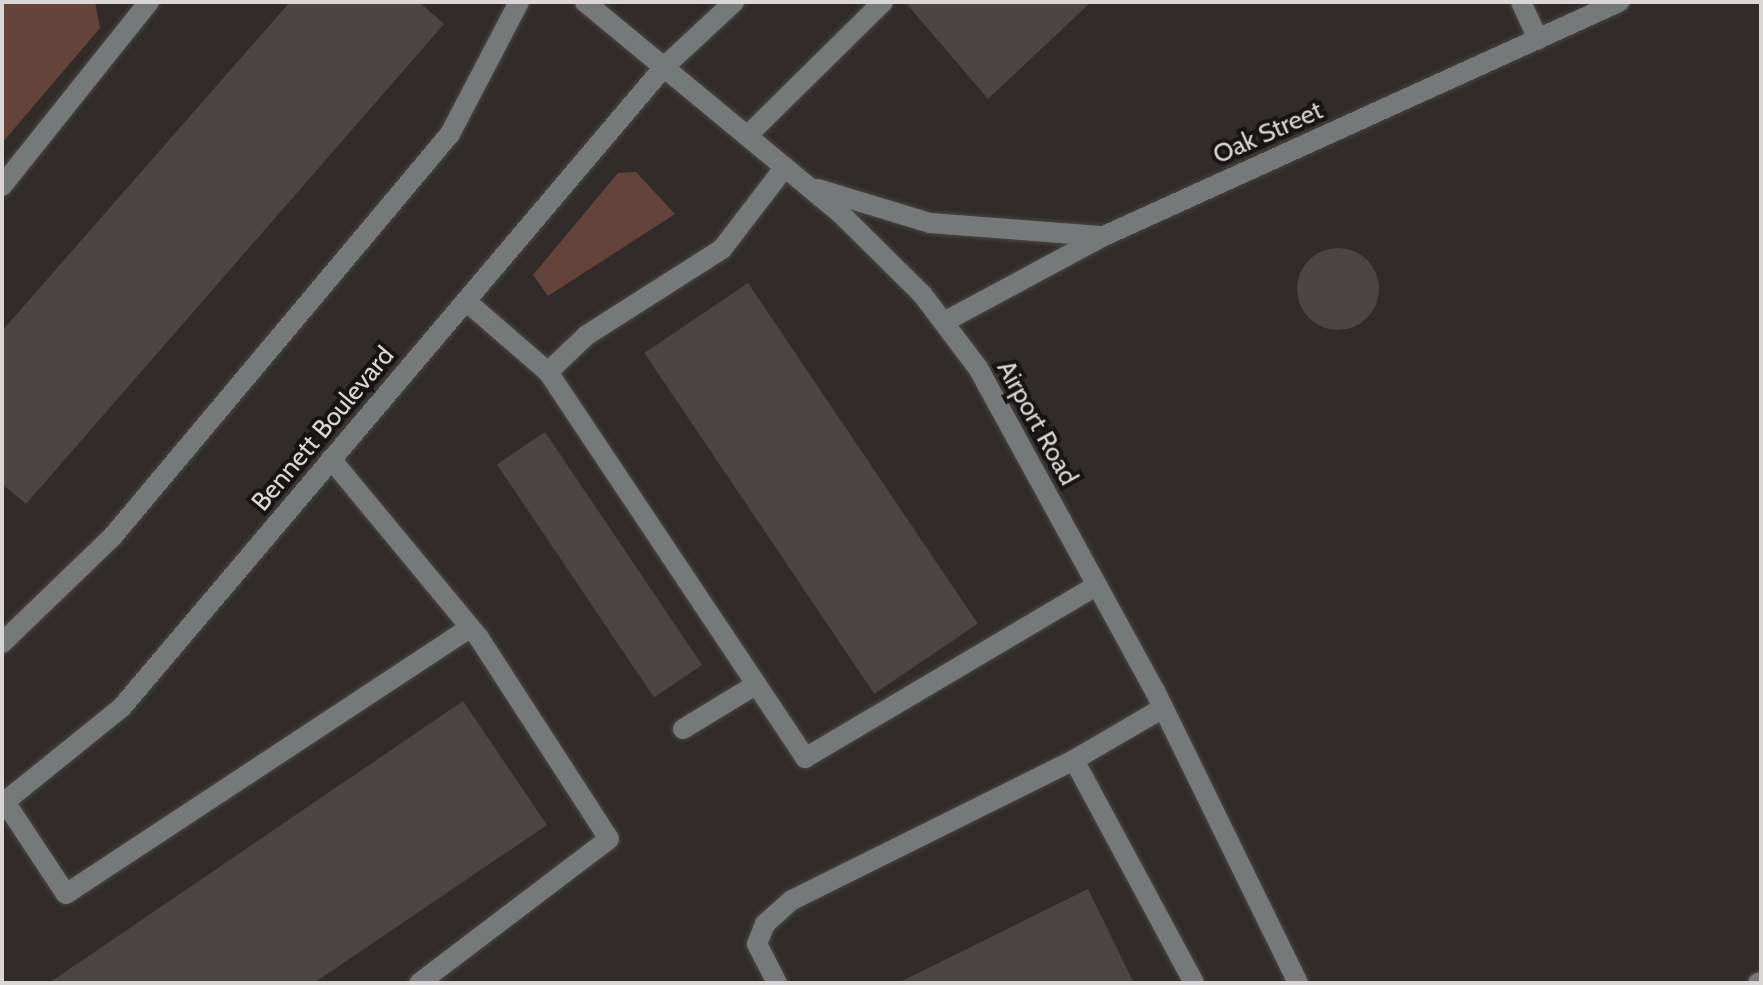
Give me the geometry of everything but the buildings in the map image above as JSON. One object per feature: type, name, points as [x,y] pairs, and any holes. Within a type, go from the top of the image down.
[{"type":"street","points":[[2,186],[149,2]]},
{"type":"street","points":[[2,643],[113,536],[450,134],[519,2]]},
{"type":"street","name":"Airport Road","points":[[585,2],[807,185],[944,322],[978,368],[1163,708],[1298,983]]},
{"type":"street","name":"Bennett Boulevard","points":[[3,803],[122,707],[664,67],[734,2]]},
{"type":"street","points":[[747,136],[883,2]]},
{"type":"street","points":[[1521,2],[1538,39]]},
{"type":"street","name":"Oak Street","points":[[944,322],[1104,236],[1619,2]]},
{"type":"street","points":[[548,372],[587,335],[722,249],[785,167]]},
{"type":"street","points":[[807,185],[930,223],[1104,236]]},
{"type":"street","points":[[466,301],[548,372],[752,687],[805,758],[1097,585]]},
{"type":"street","points":[[331,459],[470,628],[609,839],[419,983]]},
{"type":"street","points":[[3,803],[66,894],[470,628]]},
{"type":"street","points":[[683,729],[752,687]]},
{"type":"street","points":[[777,983],[757,944],[765,924],[792,900],[1074,760],[1163,708]]},
{"type":"street","points":[[1074,760],[1194,983]]},
{"type":"shaded area","points":[[2,2],[95,2],[100,28],[2,143]]},
{"type":"shaded area","points":[[636,172],[675,214],[548,296],[533,275],[618,173]]}]
